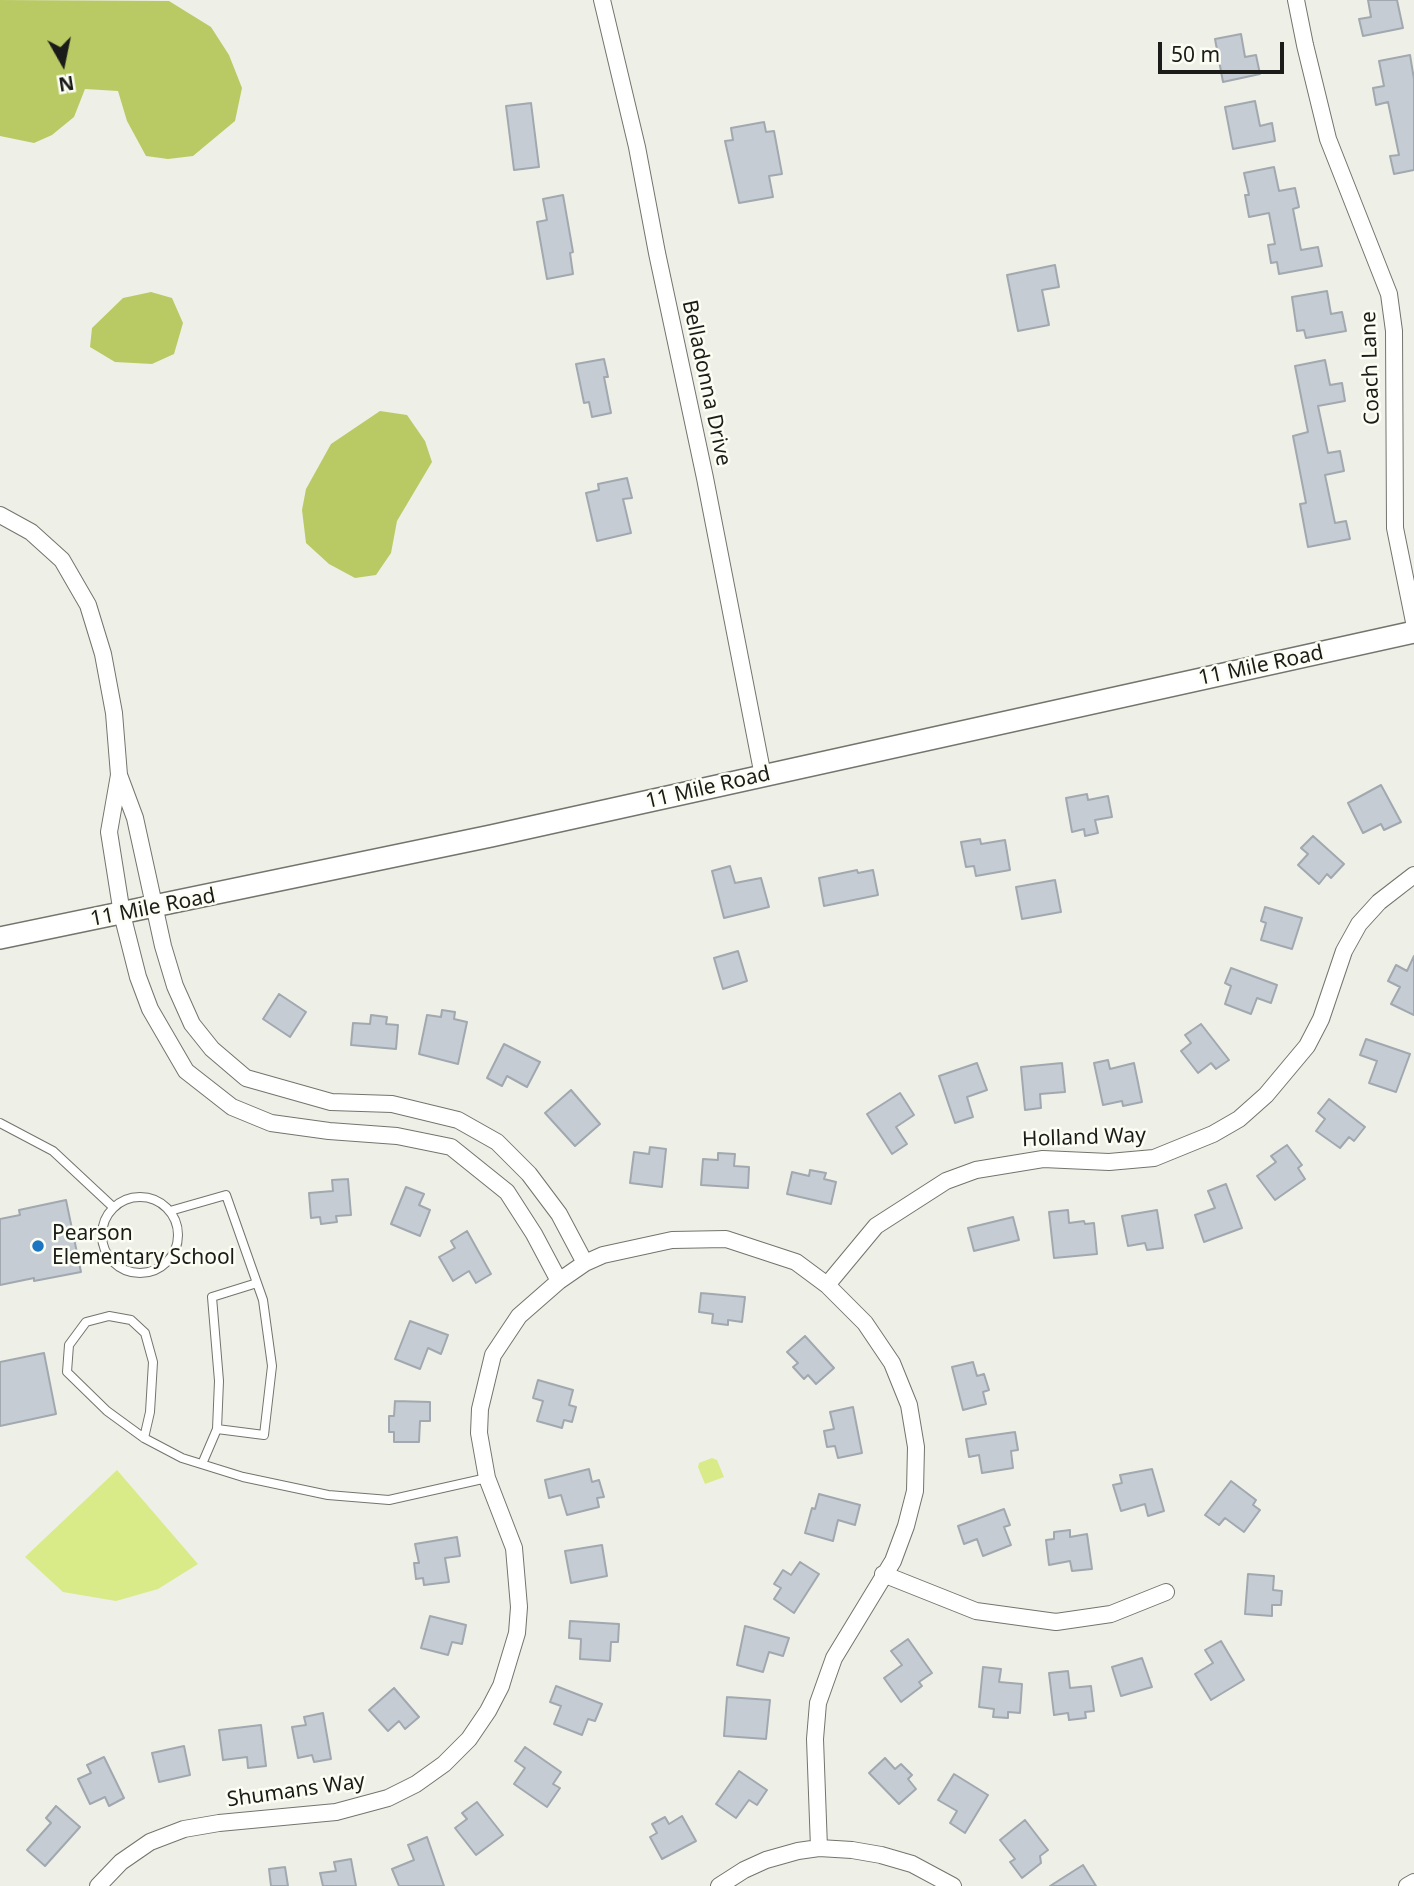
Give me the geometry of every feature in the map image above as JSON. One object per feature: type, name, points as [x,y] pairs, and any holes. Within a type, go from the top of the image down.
[{"type":"street","name":"Belladonna Drive","points":[[603,0],[637,147],[705,478],[762,776]]},
{"type":"street","name":"Coach Lane","points":[[1296,0],[1328,139],[1389,294],[1394,331],[1395,528],[1414,622]]},
{"type":"street","points":[[0,515],[31,532],[62,560],[88,605],[103,654],[114,713],[119,775],[110,832],[122,914],[138,977],[164,1035],[186,1071],[232,1107],[271,1123],[397,1136],[450,1147],[507,1192],[534,1234],[559,1281]]},
{"type":"street","name":"11 Mile Road","points":[[0,938],[155,908],[1414,632]]},
{"type":"street","points":[[119,775],[135,818],[163,946],[175,986],[192,1024],[212,1049],[246,1078],[331,1102],[392,1104],[458,1120],[497,1142],[529,1174],[559,1214],[585,1264]]},
{"type":"street","name":"Holland Way","points":[[827,1285],[876,1226],[946,1181],[976,1170],[1031,1160],[1109,1162],[1154,1157],[1213,1134],[1239,1119],[1266,1095],[1307,1046],[1321,1019],[1344,951],[1359,924],[1379,902],[1414,875]]},
{"type":"street","points":[[164,1035],[192,1024]]},
{"type":"street","points":[[329,1131],[331,1102]]},
{"type":"street","points":[[450,1147],[458,1120]]},
{"type":"street","points":[[507,1192],[529,1174]]},
{"type":"street","name":"Shumans Way","points":[[98,1886],[121,1862],[150,1842],[184,1829],[336,1812],[388,1798],[416,1784],[444,1764],[469,1739],[488,1712],[501,1686],[511,1657],[518,1620],[518,1577],[514,1548],[487,1478],[480,1433],[480,1409],[494,1355],[519,1316],[559,1281],[585,1264],[603,1255],[672,1240],[726,1240],[796,1262],[827,1285],[865,1323],[892,1363],[909,1405],[916,1447],[915,1491],[906,1526],[893,1561],[834,1657],[818,1703],[815,1739],[819,1848]]},
{"type":"street","points":[[883,1574],[976,1611],[1056,1622],[1111,1614],[1166,1592]]},
{"type":"street","points":[[719,1886],[766,1860],[819,1848],[881,1855],[912,1864],[953,1886]]},
{"type":"street","points":[[1406,1886],[1414,1882]]},
{"type":"lane","points":[[0,1124],[54,1151],[113,1207]]},
{"type":"lane","points":[[170,1211],[226,1195],[263,1300],[272,1366],[264,1435],[217,1429]]},
{"type":"lane","points":[[147,1196],[161,1202],[170,1211],[178,1234],[177,1247],[162,1267],[138,1273],[114,1264],[106,1254],[102,1242],[102,1229],[113,1207],[124,1200],[147,1196]]},
{"type":"lane","points":[[202,1464],[217,1429],[219,1381],[212,1297],[257,1283]]},
{"type":"lane","points":[[144,1438],[150,1412],[153,1363],[145,1333],[131,1320],[108,1316],[86,1322],[69,1345],[67,1372],[107,1411],[144,1438],[182,1458],[243,1477],[328,1495],[389,1500],[487,1478]]},
{"type":"shaded area","points":[[0,0],[169,1],[211,27],[229,55],[242,88],[235,121],[193,156],[168,159],[146,156],[127,121],[118,91],[85,89],[74,117],[52,135],[34,143],[0,136]]},
{"type":"shaded area","points":[[151,292],[172,298],[183,323],[174,354],[152,364],[115,362],[90,347],[92,328],[123,298]]},
{"type":"shaded area","points":[[380,411],[407,415],[425,441],[432,462],[397,521],[391,553],[376,575],[355,578],[329,564],[306,543],[302,510],[306,489],[331,444]]},
{"type":"shaded area","points":[[712,1458],[717,1460],[724,1477],[705,1484],[699,1463]]},
{"type":"shaded area","points":[[117,1470],[198,1564],[158,1589],[116,1601],[63,1592],[25,1557]]},
{"type":"building","points":[[1368,0],[1397,0],[1403,28],[1363,36],[1359,19],[1371,17]]},
{"type":"building","points":[[1241,34],[1245,57],[1256,55],[1260,74],[1223,82],[1215,39]]},
{"type":"building","points":[[1410,55],[1414,79],[1414,170],[1394,174],[1390,156],[1399,155],[1388,102],[1376,105],[1373,88],[1384,86],[1379,61]]},
{"type":"building","points":[[1255,101],[1260,126],[1272,123],[1275,141],[1233,149],[1225,107]]},
{"type":"building","points":[[531,103],[539,167],[514,170],[506,106]]},
{"type":"building","points":[[764,122],[766,132],[774,131],[782,174],[769,176],[773,197],[739,203],[725,141],[733,140],[731,128]]},
{"type":"building","points":[[1274,167],[1279,191],[1295,188],[1299,207],[1293,209],[1301,250],[1318,247],[1322,266],[1279,274],[1277,262],[1271,263],[1268,245],[1275,244],[1269,213],[1249,217],[1245,195],[1249,195],[1244,173]]},
{"type":"building","points":[[563,195],[573,252],[570,253],[573,274],[547,279],[537,222],[547,220],[543,199]]},
{"type":"building","points":[[1055,265],[1059,287],[1042,290],[1049,325],[1018,331],[1007,275]]},
{"type":"building","points":[[1327,291],[1331,314],[1342,312],[1346,331],[1306,338],[1304,330],[1297,331],[1292,297]]},
{"type":"building","points":[[604,359],[608,377],[604,377],[611,413],[592,417],[589,402],[584,403],[576,364]]},
{"type":"building","points":[[1325,360],[1330,385],[1342,383],[1345,401],[1318,406],[1328,453],[1340,451],[1344,471],[1325,475],[1335,523],[1346,521],[1350,539],[1308,547],[1300,504],[1306,503],[1293,436],[1308,432],[1295,366]]},
{"type":"building","points":[[627,478],[632,498],[623,499],[631,533],[597,541],[586,493],[599,490],[598,484]]},
{"type":"building","points":[[1381,785],[1401,822],[1384,830],[1381,824],[1363,833],[1348,803]]},
{"type":"building","points":[[1087,794],[1088,800],[1108,796],[1112,817],[1095,820],[1098,833],[1085,836],[1084,829],[1072,832],[1066,798]]},
{"type":"building","points":[[1313,836],[1344,864],[1331,878],[1327,874],[1319,884],[1298,865],[1308,854],[1301,848]]},
{"type":"building","points":[[980,839],[981,844],[1005,840],[1010,870],[976,876],[974,866],[966,867],[961,842]]},
{"type":"building","points":[[730,866],[735,883],[761,878],[769,907],[724,918],[712,871]]},
{"type":"building","points":[[857,870],[858,873],[873,870],[878,895],[824,906],[819,878]]},
{"type":"building","points":[[1055,880],[1061,912],[1022,919],[1016,887]]},
{"type":"building","points":[[1265,907],[1302,918],[1292,949],[1261,940],[1266,923],[1261,921]]},
{"type":"building","points":[[738,951],[747,981],[723,989],[714,958]]},
{"type":"building","points":[[1414,956],[1414,1015],[1391,1004],[1400,987],[1388,981],[1396,965],[1407,971]]},
{"type":"building","points":[[1231,968],[1277,985],[1271,1003],[1257,998],[1251,1014],[1225,1004],[1231,986],[1225,983]]},
{"type":"building","points":[[279,994],[306,1012],[290,1037],[263,1019]]},
{"type":"building","points":[[442,1010],[455,1012],[454,1019],[467,1022],[458,1064],[419,1054],[427,1015],[441,1017]]},
{"type":"building","points":[[371,1015],[387,1017],[386,1024],[398,1025],[396,1049],[351,1045],[353,1023],[370,1024]]},
{"type":"building","points":[[1201,1024],[1229,1060],[1216,1069],[1211,1063],[1198,1073],[1181,1051],[1191,1043],[1185,1035]]},
{"type":"building","points":[[1366,1039],[1410,1054],[1396,1092],[1369,1083],[1377,1061],[1360,1055]]},
{"type":"building","points":[[504,1044],[540,1062],[527,1087],[507,1076],[502,1086],[487,1078]]},
{"type":"building","points":[[1108,1060],[1110,1069],[1134,1063],[1142,1102],[1123,1106],[1122,1101],[1103,1105],[1094,1063]]},
{"type":"building","points":[[977,1063],[987,1090],[967,1097],[973,1117],[955,1123],[939,1076]]},
{"type":"building","points":[[1062,1063],[1065,1092],[1040,1094],[1041,1108],[1025,1110],[1021,1067]]},
{"type":"building","points":[[571,1090],[600,1124],[575,1146],[545,1113]]},
{"type":"building","points":[[900,1093],[914,1115],[896,1127],[907,1144],[892,1154],[867,1114]]},
{"type":"building","points":[[1329,1099],[1365,1127],[1354,1141],[1349,1137],[1340,1148],[1316,1131],[1325,1119],[1318,1113]]},
{"type":"building","points":[[1287,1145],[1302,1165],[1298,1168],[1305,1179],[1275,1200],[1257,1176],[1276,1162],[1271,1156]]},
{"type":"building","points":[[650,1147],[666,1149],[662,1187],[630,1183],[634,1152],[649,1154]]},
{"type":"building","points":[[718,1153],[735,1154],[734,1166],[749,1167],[748,1188],[701,1185],[703,1159],[718,1160]]},
{"type":"building","points":[[810,1170],[826,1173],[824,1179],[836,1182],[831,1204],[787,1194],[792,1172],[809,1176]]},
{"type":"building","points":[[348,1179],[351,1215],[336,1216],[337,1222],[321,1224],[320,1217],[311,1218],[309,1193],[333,1191],[332,1180]]},
{"type":"building","points":[[1226,1184],[1242,1228],[1204,1242],[1195,1215],[1215,1208],[1208,1191]]},
{"type":"building","points":[[406,1187],[424,1194],[419,1205],[430,1210],[420,1236],[391,1224]]},
{"type":"building","name":"Pearson Elementary School","points":[[66,1200],[81,1272],[0,1285],[0,1219],[20,1215],[19,1210]]},
{"type":"building","points":[[1068,1210],[1069,1223],[1094,1223],[1097,1254],[1054,1258],[1049,1212]]},
{"type":"building","points":[[1157,1210],[1163,1248],[1147,1250],[1145,1243],[1128,1246],[1122,1216]]},
{"type":"building","points":[[1013,1217],[1019,1240],[974,1251],[968,1228]]},
{"type":"building","points":[[467,1231],[491,1274],[476,1283],[469,1271],[453,1281],[439,1257],[455,1248],[451,1241]]},
{"type":"building","points":[[701,1293],[745,1297],[742,1322],[728,1320],[728,1325],[712,1323],[713,1314],[699,1312]]},
{"type":"building","points":[[410,1321],[448,1335],[441,1354],[428,1348],[420,1369],[395,1359]]},
{"type":"building","points":[[805,1336],[834,1368],[816,1384],[808,1375],[804,1379],[793,1367],[798,1363],[787,1352]]},
{"type":"building","points":[[44,1353],[56,1414],[0,1426],[0,1362]]},
{"type":"building","points":[[973,1362],[977,1376],[984,1374],[989,1390],[983,1392],[986,1404],[963,1410],[952,1367]]},
{"type":"building","points":[[538,1380],[573,1390],[569,1405],[576,1407],[572,1422],[564,1420],[562,1428],[537,1421],[543,1401],[533,1398]]},
{"type":"building","points":[[395,1401],[430,1402],[430,1421],[420,1421],[419,1442],[394,1442],[394,1432],[389,1432],[389,1416],[394,1416]]},
{"type":"building","points":[[853,1407],[862,1453],[838,1458],[835,1446],[827,1447],[824,1431],[834,1429],[830,1412]]},
{"type":"building","points":[[1015,1432],[1018,1450],[1011,1451],[1013,1468],[982,1473],[979,1455],[969,1457],[966,1439]]},
{"type":"building","points":[[589,1469],[592,1482],[599,1480],[604,1497],[597,1498],[599,1507],[567,1515],[561,1495],[549,1498],[545,1480]]},
{"type":"building","points":[[1152,1469],[1164,1511],[1148,1516],[1145,1504],[1121,1511],[1113,1485],[1122,1483],[1120,1475]]},
{"type":"building","points":[[1231,1481],[1256,1500],[1253,1505],[1260,1510],[1244,1532],[1225,1518],[1219,1525],[1205,1515]]},
{"type":"building","points":[[819,1494],[860,1505],[855,1525],[838,1520],[833,1541],[805,1533]]},
{"type":"building","points":[[1004,1509],[1010,1525],[1004,1527],[1011,1545],[983,1556],[977,1539],[964,1544],[958,1526]]},
{"type":"building","points":[[1070,1530],[1070,1537],[1087,1534],[1092,1569],[1072,1571],[1070,1561],[1049,1565],[1046,1540],[1054,1539],[1054,1532]]},
{"type":"building","points":[[457,1537],[460,1556],[445,1558],[449,1582],[424,1585],[423,1578],[416,1579],[414,1563],[419,1563],[415,1544]]},
{"type":"building","points":[[602,1545],[607,1576],[571,1583],[565,1551]]},
{"type":"building","points":[[800,1562],[819,1574],[794,1613],[774,1599],[781,1588],[774,1584],[783,1570],[791,1575]]},
{"type":"building","points":[[1248,1574],[1274,1576],[1273,1590],[1282,1591],[1281,1605],[1272,1605],[1272,1616],[1245,1614]]},
{"type":"building","points":[[430,1616],[466,1625],[462,1644],[452,1642],[448,1655],[421,1648]]},
{"type":"building","points":[[570,1621],[619,1624],[618,1642],[611,1642],[610,1661],[580,1659],[581,1639],[569,1638]]},
{"type":"building","points":[[745,1626],[789,1638],[783,1656],[769,1652],[763,1672],[737,1665]]},
{"type":"building","points":[[908,1639],[932,1673],[919,1682],[922,1686],[901,1702],[884,1678],[902,1665],[891,1651]]},
{"type":"building","points":[[1221,1641],[1244,1680],[1211,1700],[1195,1674],[1213,1663],[1205,1650]]},
{"type":"building","points":[[1142,1658],[1152,1687],[1121,1696],[1112,1667]]},
{"type":"building","points":[[983,1667],[1001,1669],[999,1682],[1022,1684],[1020,1713],[1008,1712],[1008,1718],[993,1717],[994,1709],[979,1707]]},
{"type":"building","points":[[1068,1671],[1070,1688],[1091,1686],[1094,1711],[1085,1712],[1086,1718],[1069,1720],[1068,1713],[1054,1715],[1049,1673]]},
{"type":"building","points":[[556,1686],[602,1704],[595,1721],[588,1719],[582,1735],[554,1724],[561,1706],[550,1702]]},
{"type":"building","points":[[394,1688],[419,1717],[405,1729],[399,1721],[388,1731],[369,1710]]},
{"type":"building","points":[[727,1697],[770,1700],[766,1739],[724,1736]]},
{"type":"building","points":[[323,1713],[331,1759],[314,1762],[312,1755],[298,1758],[292,1727],[306,1725],[304,1717]]},
{"type":"building","points":[[261,1725],[266,1766],[248,1768],[247,1757],[223,1760],[219,1730]]},
{"type":"building","points":[[184,1746],[190,1775],[159,1782],[152,1753]]},
{"type":"building","points":[[525,1747],[561,1772],[553,1784],[560,1788],[547,1807],[514,1784],[525,1768],[515,1761]]},
{"type":"building","points":[[104,1757],[124,1798],[109,1806],[105,1797],[90,1804],[78,1779],[91,1773],[87,1765]]},
{"type":"building","points":[[885,1758],[895,1769],[901,1764],[912,1775],[908,1779],[916,1789],[899,1804],[869,1773]]},
{"type":"building","points":[[739,1771],[767,1790],[757,1805],[749,1800],[736,1818],[716,1804]]},
{"type":"building","points":[[954,1774],[988,1795],[965,1833],[950,1823],[957,1811],[938,1800]]},
{"type":"building","points":[[477,1802],[503,1835],[476,1855],[455,1828],[467,1819],[462,1813]]},
{"type":"building","points":[[56,1806],[80,1827],[45,1866],[27,1850],[51,1823],[46,1818]]},
{"type":"building","points":[[682,1816],[696,1841],[662,1859],[650,1837],[657,1833],[652,1824],[665,1817],[669,1824]]},
{"type":"building","points":[[1025,1820],[1048,1850],[1040,1856],[1041,1863],[1022,1878],[1010,1862],[1015,1859],[1000,1840]]},
{"type":"building","points":[[427,1837],[444,1886],[399,1886],[392,1869],[414,1860],[408,1845]]},
{"type":"building","points":[[351,1859],[356,1886],[323,1886],[320,1873],[336,1871],[334,1862]]},
{"type":"building","points":[[1083,1865],[1096,1886],[1050,1886]]},
{"type":"building","points":[[285,1867],[288,1886],[271,1886],[269,1869]]},
{"type":"place","name":"Pearson Elementary School","points":[[38,1246]]}]
